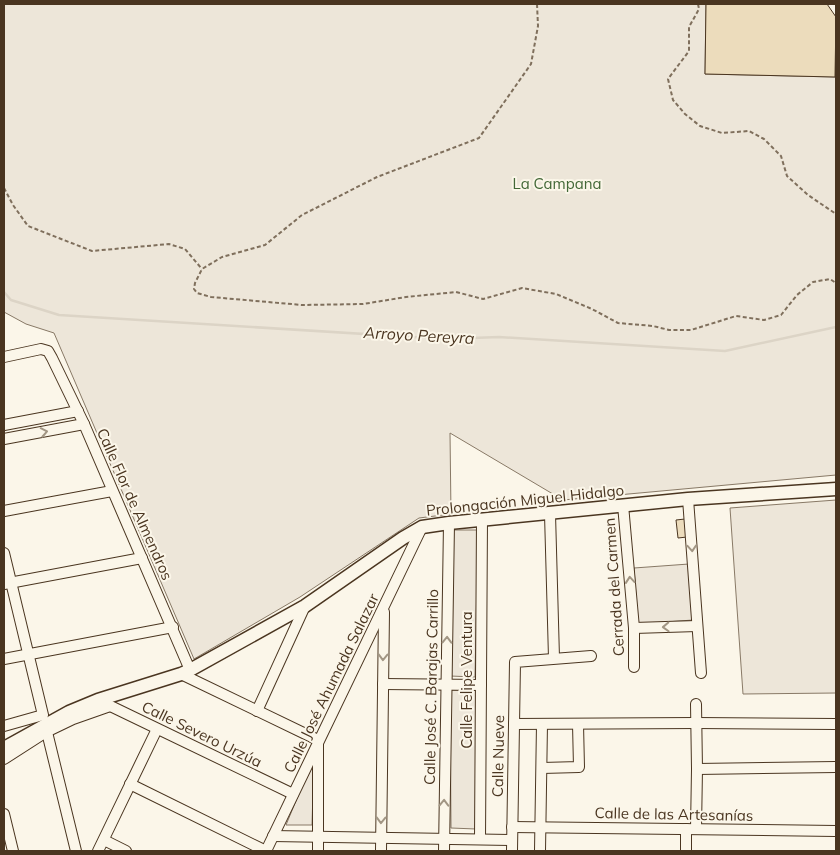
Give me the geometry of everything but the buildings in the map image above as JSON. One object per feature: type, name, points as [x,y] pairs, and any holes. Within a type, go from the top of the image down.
[{"type":"main road","name":"Prolongación Miguel Hidalgo","points":[[4,748],[69,712],[104,703],[186,672],[305,606],[403,538],[422,527],[688,499],[836,489]]},
{"type":"street","name":"Calle Flor de Almendros","points":[[4,357],[41,349],[48,351],[84,424],[173,626],[186,672]]},
{"type":"street","points":[[4,425],[78,411]]},
{"type":"street","points":[[4,440],[84,424]]},
{"type":"street","points":[[4,511],[112,491]]},
{"type":"street","points":[[688,499],[701,673]]},
{"type":"street","name":"Cerrada del Carmen","points":[[623,505],[634,628],[634,667]]},
{"type":"street","points":[[550,514],[554,658],[591,656]]},
{"type":"street","name":"Calle Felipe Ventura","points":[[480,840],[482,520]]},
{"type":"street","name":"Calle José C. Barajas Carrillo","points":[[444,851],[448,523]]},
{"type":"street","name":"Calle José Ahumada Salazar","points":[[266,851],[422,527]]},
{"type":"street","points":[[4,553],[7,584],[28,654],[76,851]]},
{"type":"street","points":[[7,584],[142,558]]},
{"type":"street","points":[[256,710],[305,606]]},
{"type":"street","points":[[381,851],[384,608]]},
{"type":"street","points":[[4,659],[173,626]]},
{"type":"street","points":[[634,628],[697,626]]},
{"type":"street","name":"Calle Nueve","points":[[512,851],[515,662],[554,658]]},
{"type":"street","points":[[186,672],[256,710],[318,740],[318,851]]},
{"type":"street","points":[[383,684],[481,685]]},
{"type":"street","name":"Calle Severo Urzúa","points":[[104,703],[293,794]]},
{"type":"street","points":[[686,851],[691,829],[697,769],[696,704]]},
{"type":"street","points":[[4,726],[45,724]]},
{"type":"street","points":[[4,759],[45,724]]},
{"type":"street","points":[[514,724],[836,724]]},
{"type":"street","points":[[540,851],[542,724]]},
{"type":"street","points":[[542,768],[579,768],[578,724]]},
{"type":"street","points":[[98,851],[157,729]]},
{"type":"street","points":[[697,769],[836,767]]},
{"type":"street","points":[[130,784],[266,851]]},
{"type":"street","points":[[4,814],[13,851]]},
{"type":"street","name":"Calle de las Artesanías","points":[[512,827],[836,831]]},
{"type":"street","points":[[274,836],[512,840]]},
{"type":"street","points":[[104,840],[126,851]]},
{"type":"path","points":[[537,4],[538,26],[531,64],[478,138],[377,177],[302,215],[265,245],[222,257],[202,269],[195,283],[194,289],[197,294],[211,297],[302,305],[363,304],[456,292],[484,299],[522,288],[556,294],[618,323],[653,326],[668,330],[691,330],[736,316],[764,320],[781,315],[797,296],[813,282],[830,279],[836,283]]},
{"type":"path","points":[[698,4],[699,9],[689,27],[688,51],[668,79],[674,100],[685,114],[700,126],[722,133],[749,131],[764,139],[781,156],[787,176],[808,195],[836,214]]},
{"type":"path","points":[[4,188],[28,226],[92,251],[169,244],[185,249],[202,269]]},
{"type":"green space","name":"La Campana","points":[[4,4],[706,4],[705,74],[836,77],[836,475],[563,500],[450,433],[451,514],[419,518],[300,597],[194,659],[54,333],[26,324],[4,312]]},
{"type":"green space","points":[[836,500],[836,693],[743,694],[730,508]]},
{"type":"green space","points":[[452,530],[478,530],[475,677],[450,676]]},
{"type":"green space","points":[[689,564],[693,620],[638,624],[634,568]]},
{"type":"green space","points":[[450,690],[476,690],[476,829],[451,828]]},
{"type":"green space","points":[[314,757],[312,825],[286,825]]},
{"type":"waterway","name":"Arroyo Pereyra","points":[[4,292],[11,300],[59,315],[445,339],[499,337],[725,351],[836,327]]}]
